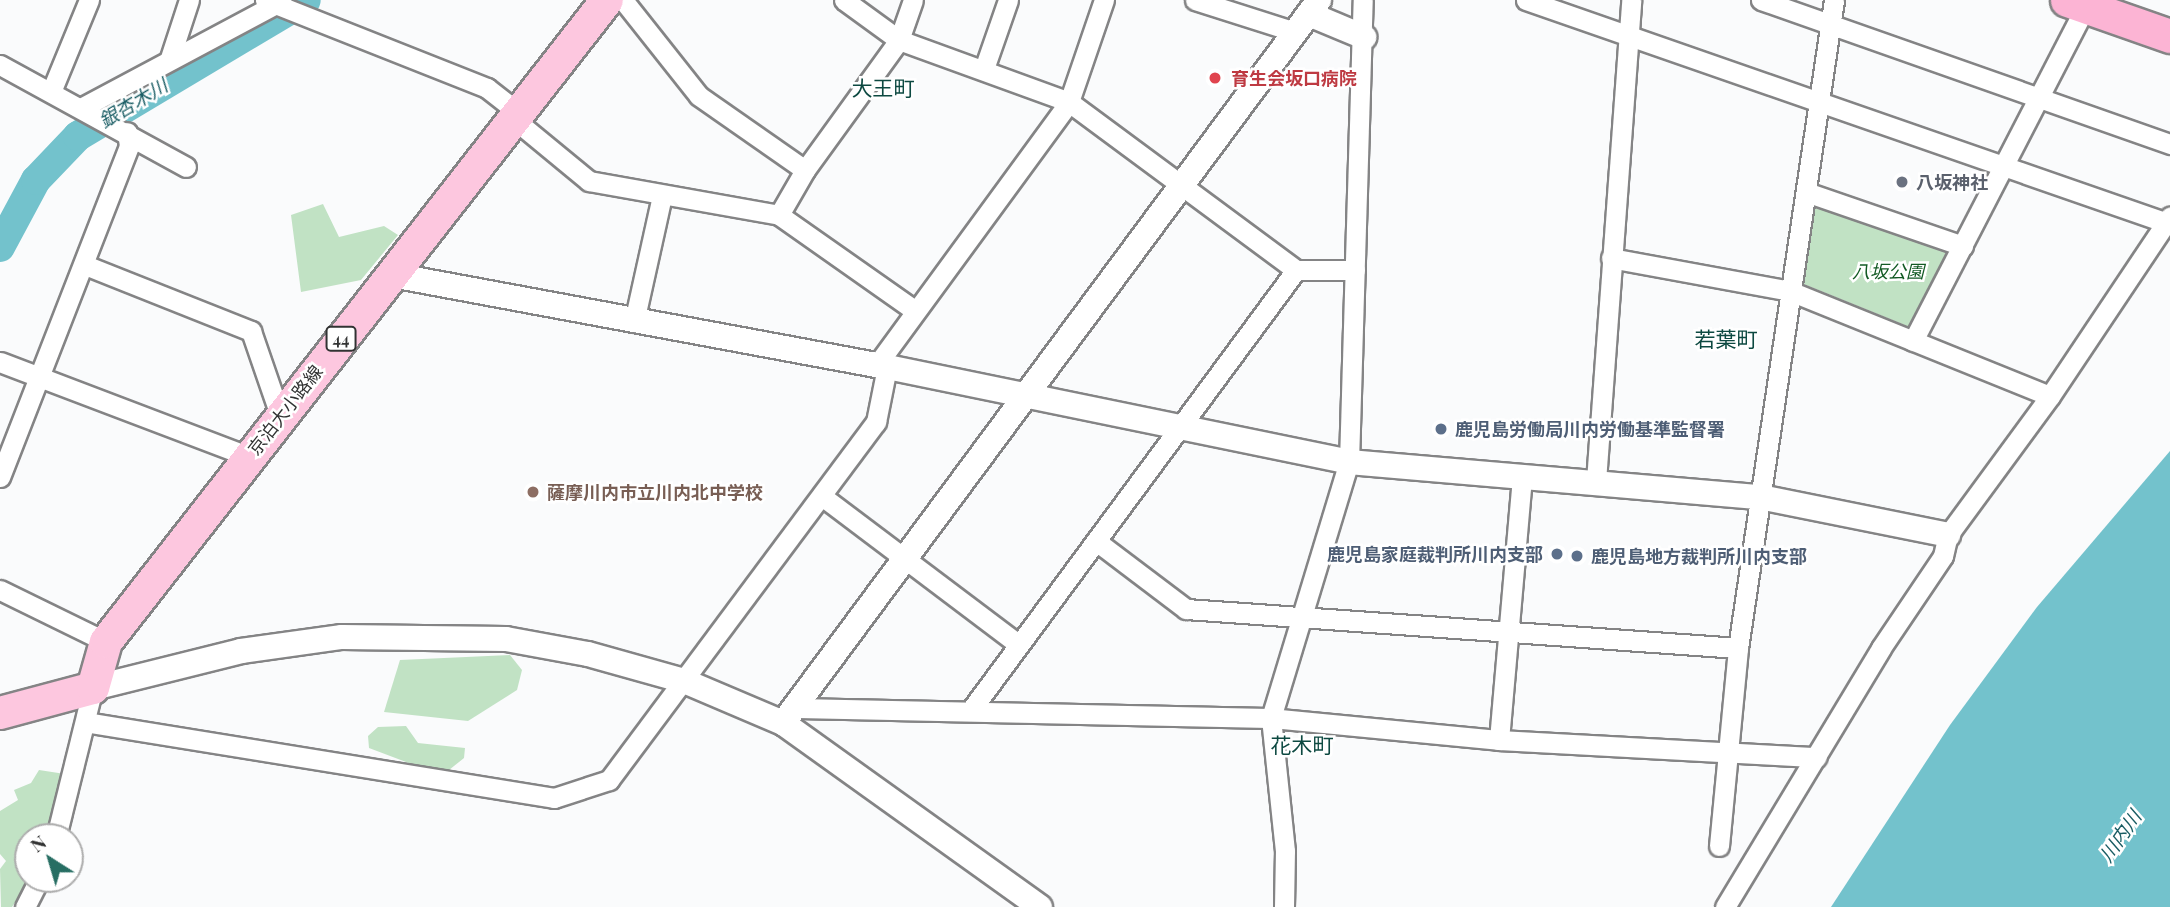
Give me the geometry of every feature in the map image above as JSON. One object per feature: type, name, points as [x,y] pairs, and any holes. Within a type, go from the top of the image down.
[{"type":"highway","points":[[2081,2],[2170,36]]},
{"type":"main road","name":"京泊大小路線","points":[[93,688],[106,642],[248,456],[607,0]]},
{"type":"main road","points":[[0,713],[93,688]]},
{"type":"street","points":[[51,92],[89,0]]},
{"type":"street","points":[[170,58],[189,0]]},
{"type":"street","points":[[623,0],[699,96],[805,170]]},
{"type":"street","points":[[844,0],[899,40],[1069,102],[1296,270],[1355,270]]},
{"type":"street","points":[[779,215],[805,170],[899,40],[913,0]]},
{"type":"street","points":[[984,69],[1008,0]]},
{"type":"street","points":[[85,722],[554,798],[609,780],[823,497],[876,422],[881,366],[914,310],[1069,102],[1104,0]]},
{"type":"street","points":[[1195,0],[1308,15],[1364,35]]},
{"type":"street","points":[[1284,907],[1285,851],[1271,718],[1349,462],[1363,0]]},
{"type":"street","points":[[1526,0],[2004,167],[2168,220],[2050,396],[1948,535],[1943,556],[1881,648],[1725,907]]},
{"type":"street","points":[[1596,481],[1631,0]]},
{"type":"street","points":[[1761,0],[2170,144]]},
{"type":"street","points":[[1719,846],[1725,750],[1738,648],[1833,0]]},
{"type":"street","points":[[1913,341],[2040,98],[2081,2]]},
{"type":"street","points":[[85,110],[170,58],[277,3],[487,88],[589,181],[779,215],[914,310]]},
{"type":"street","points":[[789,716],[1308,15]]},
{"type":"street","points":[[0,65],[186,167]]},
{"type":"street","points":[[0,477],[85,265],[129,146],[121,129]]},
{"type":"street","points":[[1806,192],[1963,246]]},
{"type":"street","points":[[634,322],[662,196]]},
{"type":"street","points":[[1611,258],[1790,291],[2050,396]]},
{"type":"street","points":[[85,265],[251,331],[280,415]]},
{"type":"street","points":[[971,710],[1181,430],[1296,270]]},
{"type":"street","points":[[392,275],[881,366],[1181,430],[1349,462],[1760,497],[1948,535]]},
{"type":"street","points":[[0,362],[248,456]]},
{"type":"street","points":[[1499,740],[1522,476]]},
{"type":"street","points":[[823,497],[1018,644]]},
{"type":"street","points":[[1096,541],[1186,609],[1738,648]]},
{"type":"street","points":[[0,590],[106,642]]},
{"type":"street","points":[[60,823],[93,688],[252,649],[381,634],[506,639],[588,654],[684,681],[789,716],[1041,907]]},
{"type":"street","points":[[789,716],[971,710],[1271,718],[1499,740],[1817,757]]},
{"type":"green space","name":"八坂公園","points":[[1812,200],[1952,251],[1912,328],[1801,283]]},
{"type":"green space","points":[[323,204],[339,237],[384,226],[398,235],[361,280],[301,292],[291,215]]},
{"type":"green space","points":[[510,655],[522,670],[517,690],[468,721],[384,712],[400,660]]},
{"type":"green space","points":[[406,726],[418,743],[465,748],[464,758],[449,770],[414,765],[369,748],[368,736],[378,727]]},
{"type":"green space","points":[[39,770],[65,774],[49,823],[14,823],[14,893],[21,893],[12,907],[1,907],[0,869],[6,861],[0,854],[0,811],[18,800],[14,790],[31,783]]},
{"type":"water","name":"川内川","points":[[2170,451],[2170,907],[1831,907],[1950,725],[2037,607]]},
{"type":"waterway","name":"銀杏木川","points":[[0,247],[36,180],[78,136],[306,0]]},
{"type":"place","name":"育生会坂口病院","points":[[1215,78]]},
{"type":"place","name":"八坂神社","points":[[1902,182]]},
{"type":"place","name":"鹿児島労働局川内労働基準監督署","points":[[1441,429]]},
{"type":"place","name":"薩摩川内市立川内北中学校","points":[[533,492]]},
{"type":"place","name":"鹿児島家庭裁判所川内支部","points":[[1557,554]]},
{"type":"place","name":"鹿児島地方裁判所川内支部","points":[[1577,556]]},
{"type":"district","name":"大王町","points":[[883,87]]},
{"type":"district","name":"若葉町","points":[[1726,338]]},
{"type":"district","name":"花木町","points":[[1302,744]]}]
